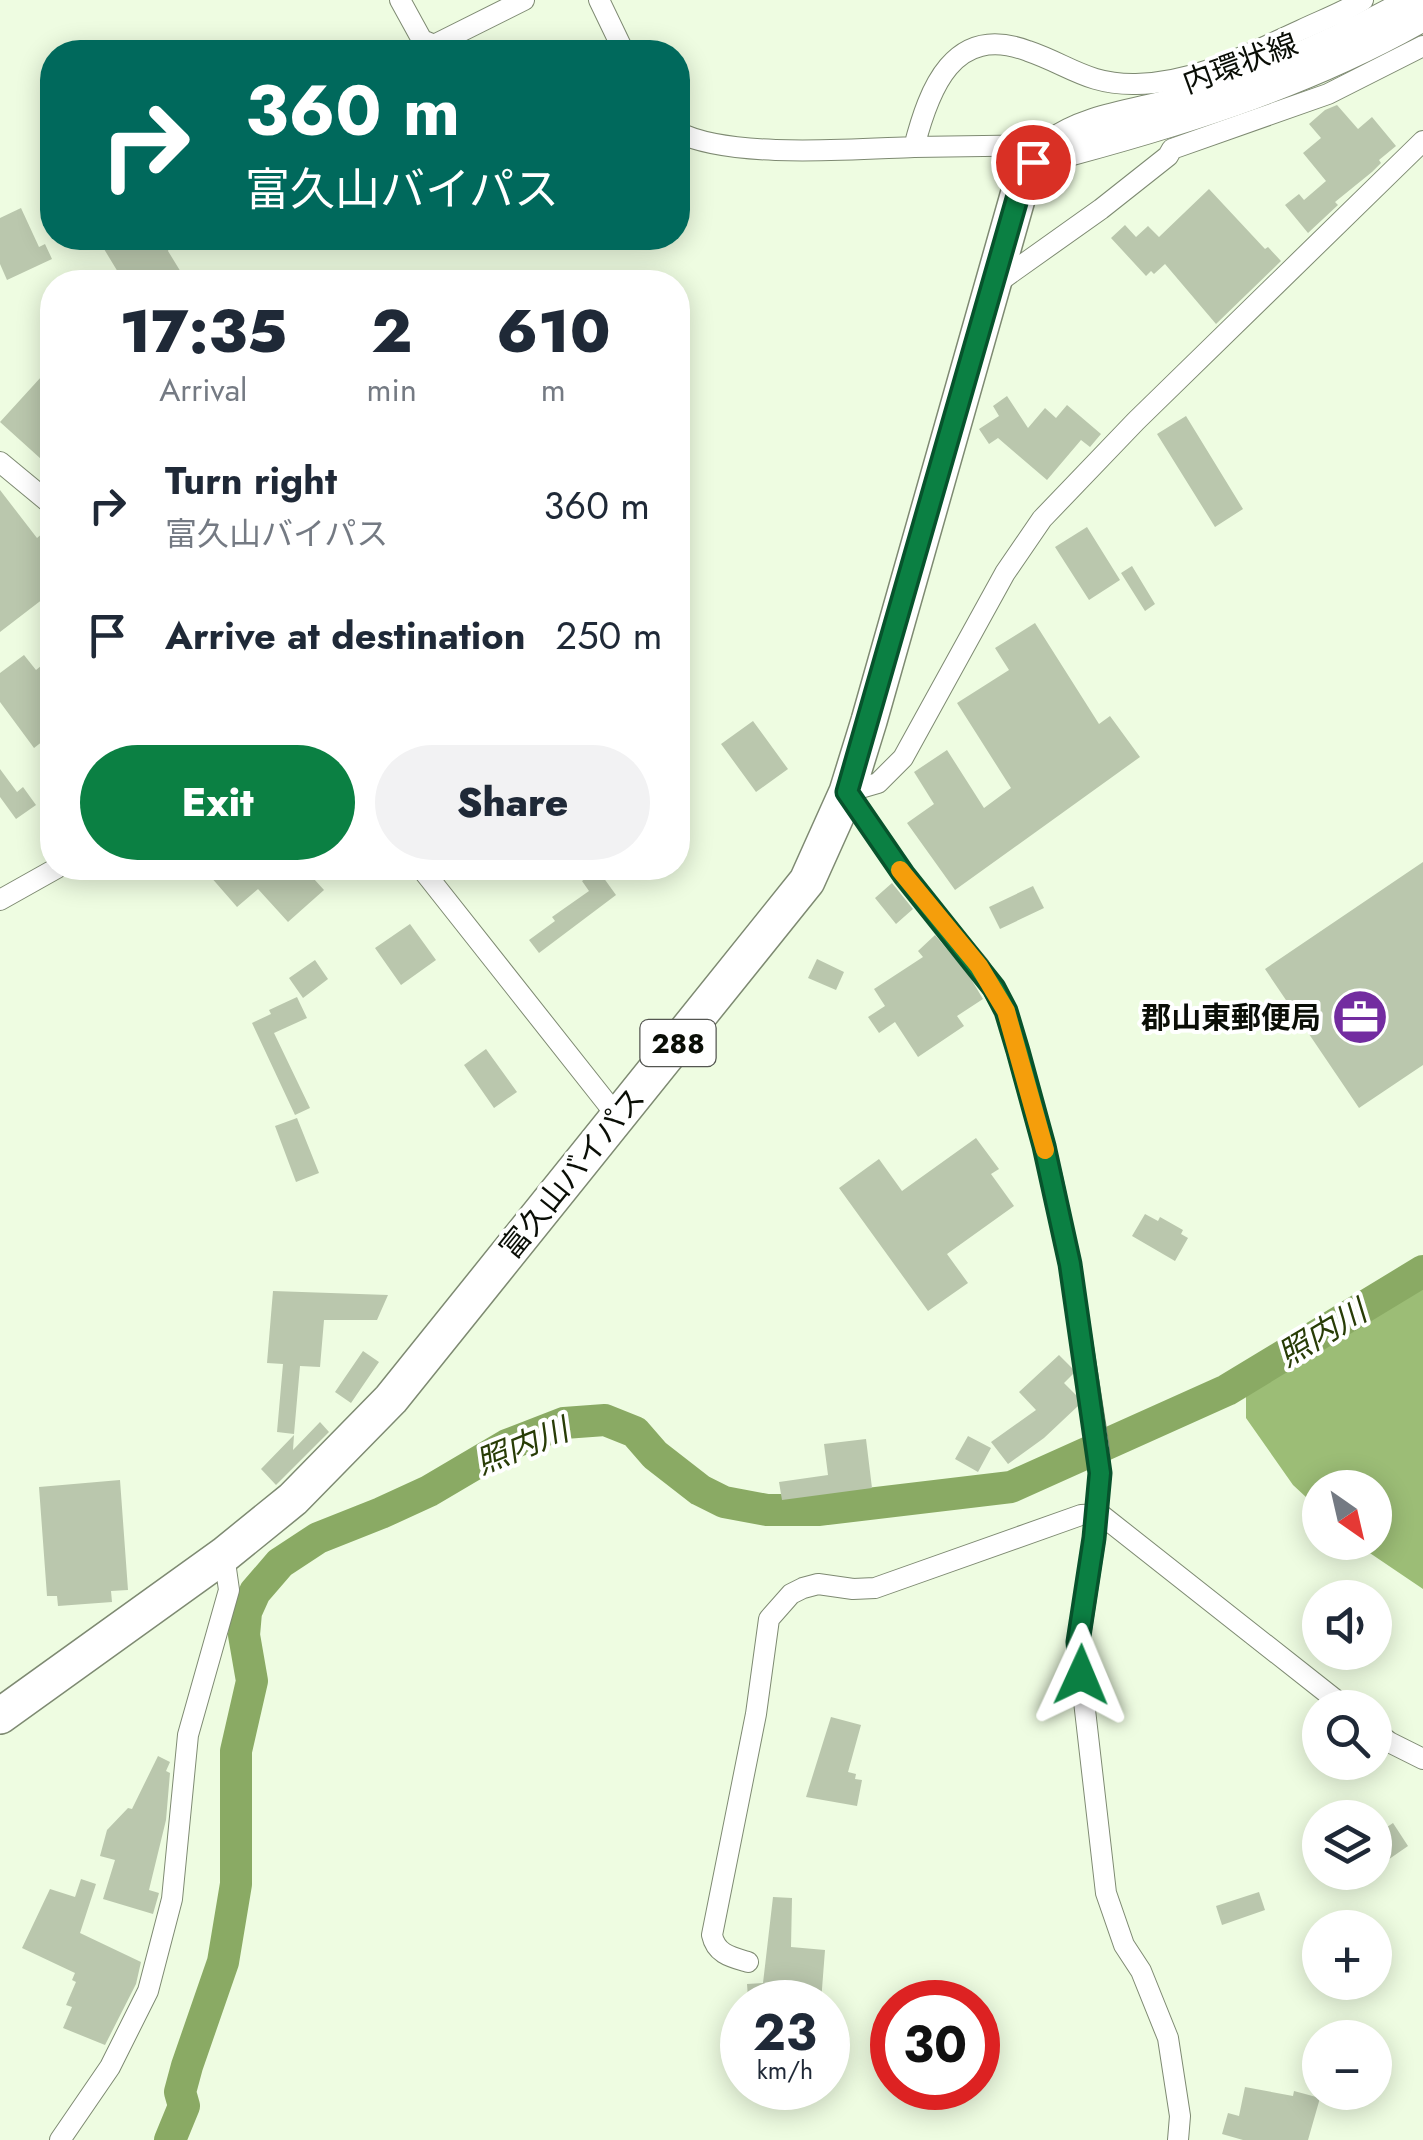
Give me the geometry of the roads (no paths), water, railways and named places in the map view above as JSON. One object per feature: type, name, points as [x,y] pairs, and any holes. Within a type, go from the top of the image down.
[{"type":"highway","name":"富久山バイパス","points":[[0,1716],[224,1555],[294,1498],[391,1399],[807,881],[847,792],[1023,178],[1064,142]]},
{"type":"main road","name":"内環状線","points":[[1064,142],[1207,92],[1347,35],[1413,0]]},
{"type":"main road","name":"内環状線","points":[[1064,142],[1230,105],[1353,55],[1423,16]]},
{"type":"street","points":[[400,0],[422,40]]},
{"type":"street","points":[[444,40],[524,0]]},
{"type":"street","points":[[599,0],[618,40]]},
{"type":"street","points":[[914,146],[933,86],[944,69],[970,49],[1018,47],[1092,80],[1135,84],[1191,78],[1363,0]]},
{"type":"street","points":[[992,286],[1102,209],[1172,149],[1328,94],[1423,46]]},
{"type":"street","points":[[690,137],[707,144],[825,151],[1064,142]]},
{"type":"street","points":[[1178,2140],[1180,2116],[1168,2038],[1141,1971],[1124,1945],[1106,1893],[1078,1642],[1100,1473],[1070,1264],[1052,1178],[1006,1011],[979,966],[922,899],[847,792],[878,783],[903,758],[1004,573],[1042,520],[1136,421],[1423,141]]},
{"type":"street","points":[[0,462],[40,495]]},
{"type":"street","points":[[0,900],[40,878]]},
{"type":"street","points":[[430,880],[617,1116]]},
{"type":"street","points":[[748,1962],[726,1955],[714,1944],[712,1935],[756,1714],[769,1618],[803,1588],[818,1584],[852,1590],[875,1588],[1081,1514],[1096,1513],[1114,1522],[1324,1690]]},
{"type":"street","points":[[60,2140],[110,2066],[148,1991],[172,1900],[188,1735],[230,1590],[224,1555]]},
{"type":"street","points":[[1392,1744],[1423,1759]]},
{"type":"waterway","name":"照内川","points":[[170,2140],[184,2106],[180,2092],[187,2066],[223,1962],[236,1884],[236,1751],[252,1681],[244,1635],[246,1612],[255,1592],[280,1563],[318,1538],[429,1491],[507,1445],[564,1423],[605,1420],[635,1432],[655,1455],[700,1490],[724,1502],[767,1510],[818,1510],[1011,1487],[1227,1390],[1423,1271]]},
{"type":"place","name":"郡山東郵便局","points":[[1360,1017]]}]
